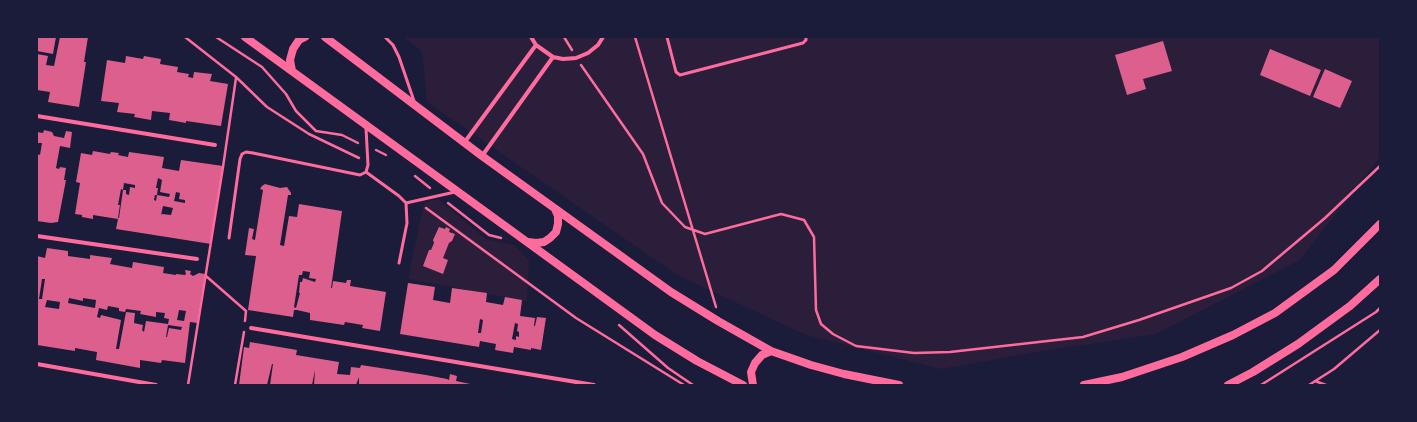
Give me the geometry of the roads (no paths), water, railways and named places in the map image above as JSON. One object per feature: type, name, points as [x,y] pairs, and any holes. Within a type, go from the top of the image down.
[{"type":"main road","points":[[245,37],[655,335],[697,361],[743,385]]},
{"type":"main road","points":[[292,71],[290,60],[293,49],[299,40],[305,37]]},
{"type":"main road","points":[[325,37],[464,143],[671,292],[718,321],[771,351],[811,365],[899,385]]},
{"type":"main road","points":[[528,242],[544,242],[556,232],[558,216],[555,208]]},
{"type":"main road","points":[[1084,385],[1122,377],[1182,357],[1233,335],[1275,313],[1334,270],[1380,224]]},
{"type":"main road","points":[[1228,385],[1253,372],[1298,344],[1350,306],[1380,278]]},
{"type":"main road","points":[[753,385],[752,372],[755,362],[762,355],[771,351]]},
{"type":"street","points":[[531,37],[536,45],[553,57],[564,59],[576,58],[588,53],[598,45],[603,37]]},
{"type":"street","points":[[464,143],[536,45]]},
{"type":"street","points":[[482,156],[553,57]]},
{"type":"street","points":[[37,116],[215,145]]},
{"type":"street","points":[[37,236],[197,259]]},
{"type":"street","points":[[251,328],[594,385]]},
{"type":"street","points":[[37,364],[156,385]]},
{"type":"lane","points":[[385,37],[393,45],[399,57],[415,106]]},
{"type":"lane","points":[[666,37],[676,72],[680,75],[802,43],[806,40],[806,37]]},
{"type":"lane","points":[[366,126],[368,163],[366,172]]},
{"type":"lane","points":[[229,238],[240,159],[242,154],[246,152],[360,175],[366,172]]},
{"type":"lane","points":[[366,172],[399,196],[406,204],[407,223],[399,263]]},
{"type":"lane","points":[[406,204],[457,191]]}]
